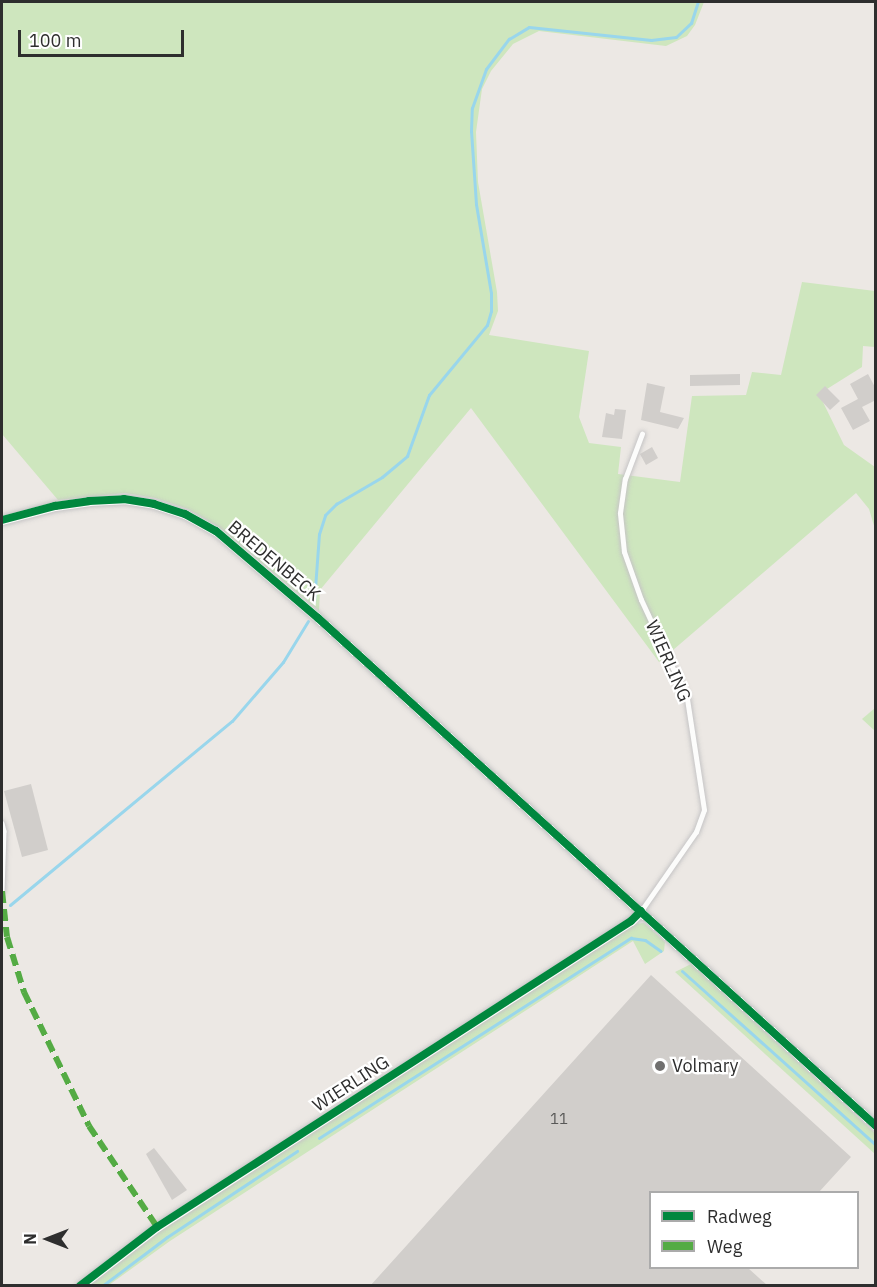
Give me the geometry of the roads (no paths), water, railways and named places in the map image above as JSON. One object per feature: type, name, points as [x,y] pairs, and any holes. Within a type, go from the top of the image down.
[{"type":"street","name":"BREDENBECK","points":[[2,520],[88,501],[124,499],[185,514],[216,531],[318,618],[641,911]]},
{"type":"street","points":[[641,911],[876,1126]]},
{"type":"street","name":"WIERLING","points":[[80,1286],[158,1227],[631,921],[641,911]]},
{"type":"lane","name":"WIERLING","points":[[641,911],[696,832],[704,810],[687,699],[641,600],[624,552],[620,513],[625,479],[642,434]]},
{"type":"lane","points":[[2,823],[4,831],[2,891]]},
{"type":"waterway","points":[[314,602],[319,534],[325,515],[336,504],[382,477],[407,456],[429,395],[487,325],[491,311],[491,293],[476,204],[471,131],[472,108],[486,69],[509,39],[529,27],[651,40],[676,37],[691,23],[698,2]]},
{"type":"waterway","points":[[10,905],[232,721],[283,662],[308,621]]},
{"type":"waterway","points":[[319,1138],[631,938],[645,940],[661,951]]},
{"type":"waterway","points":[[682,971],[876,1145]]},
{"type":"waterway","points":[[102,1286],[167,1237],[297,1151]]},
{"type":"place","name":"Volmary","points":[[660,1066]]}]
